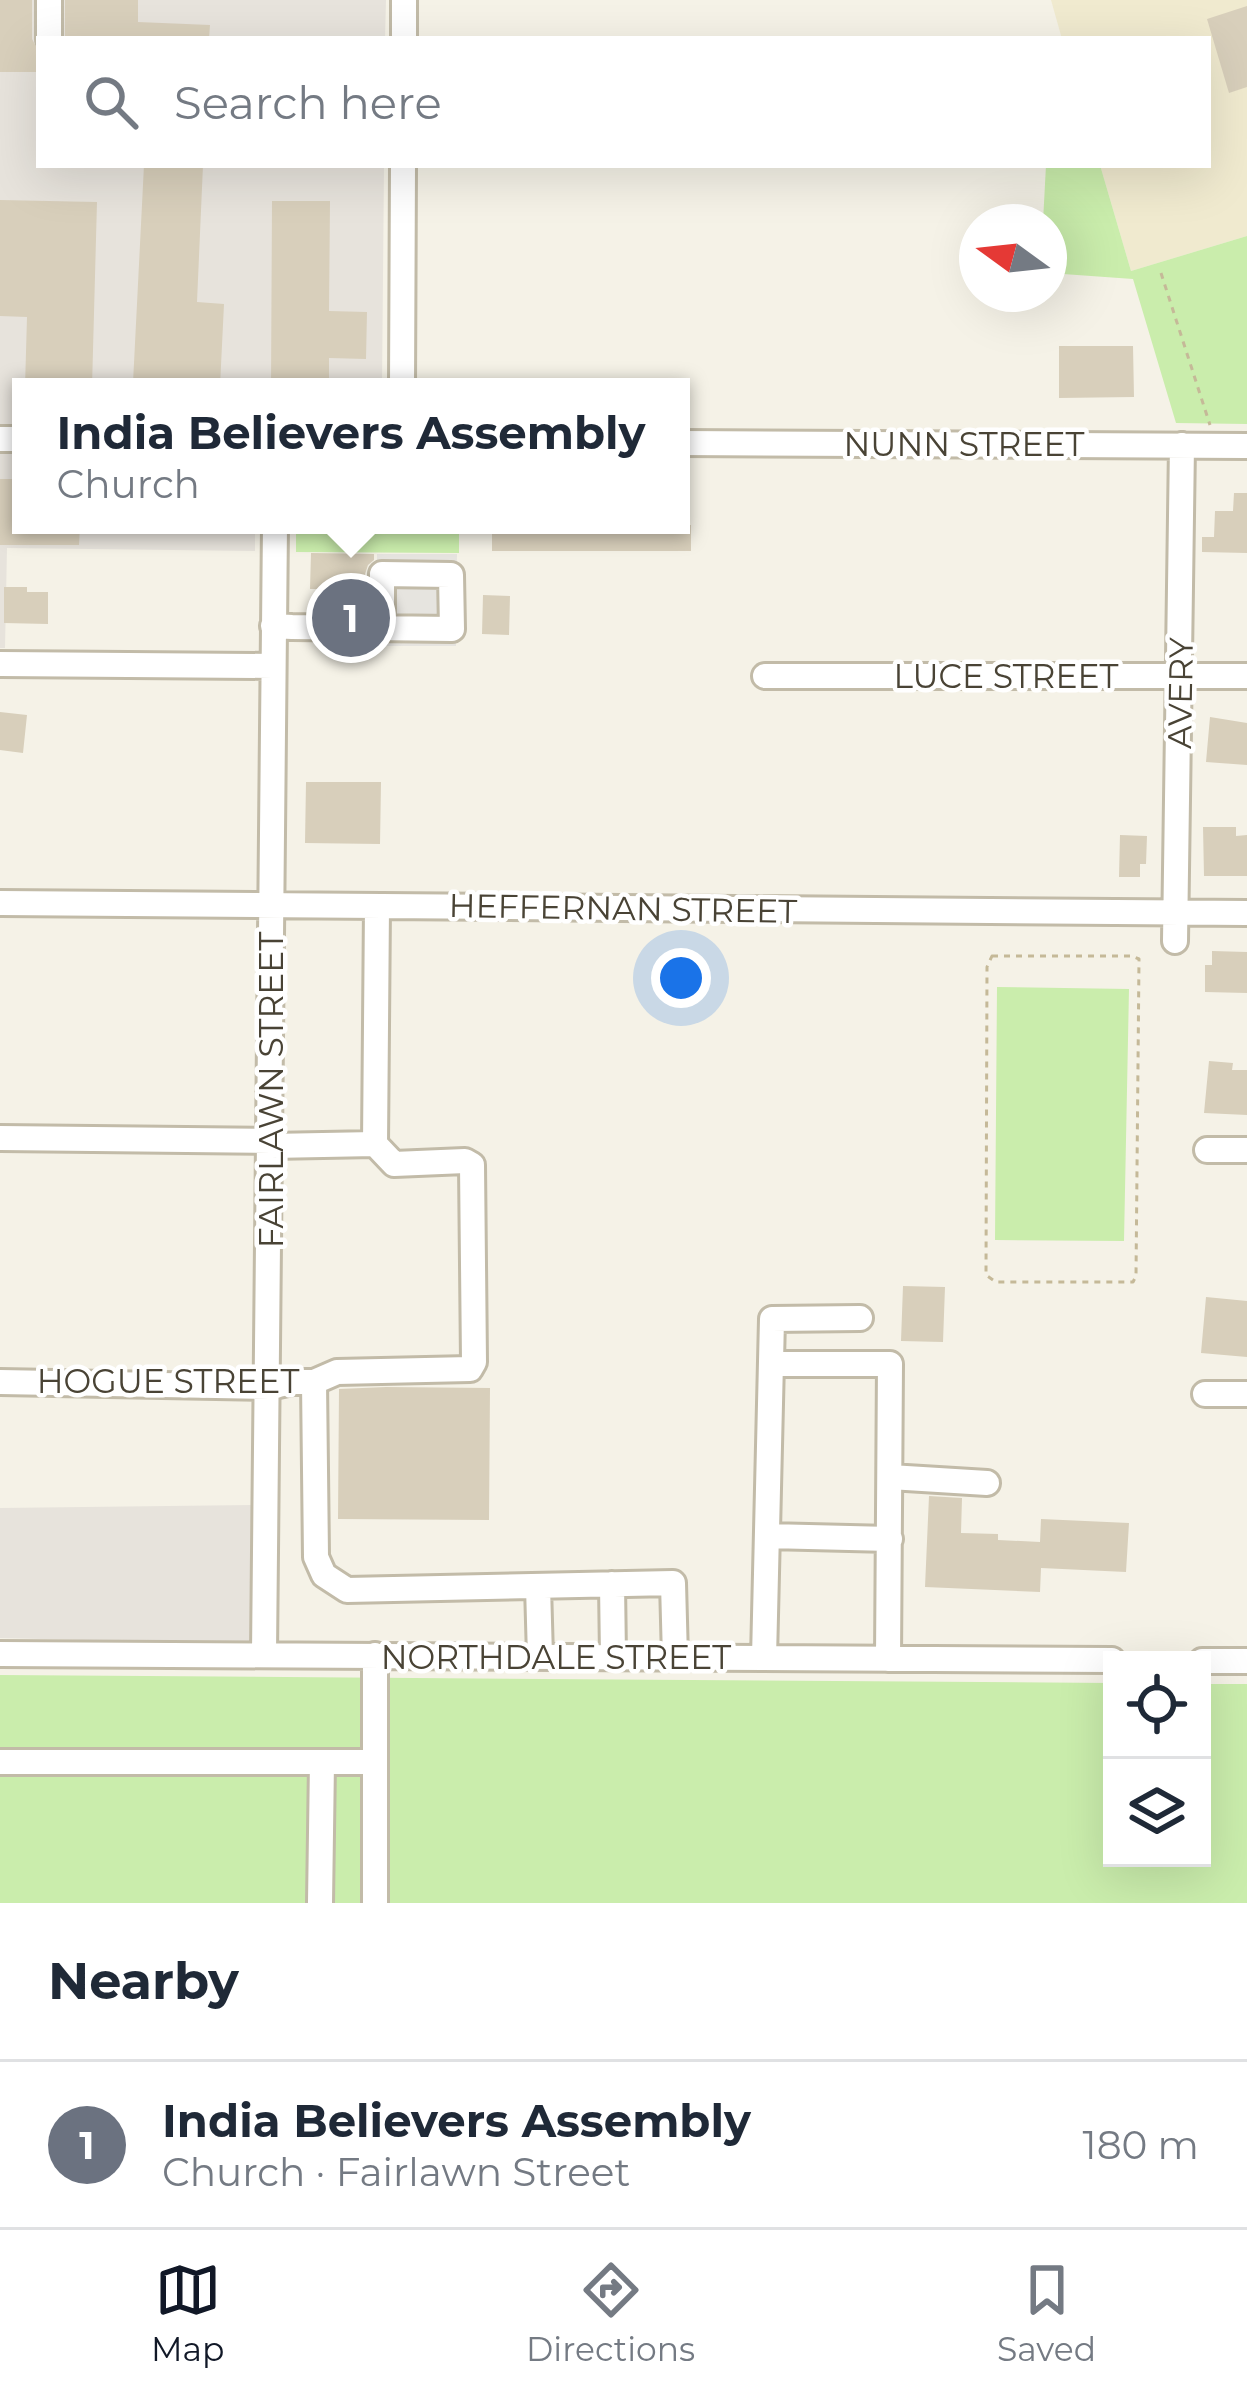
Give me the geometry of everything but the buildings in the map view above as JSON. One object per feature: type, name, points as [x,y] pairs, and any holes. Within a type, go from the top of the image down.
[{"type":"street","points":[[49,0],[49,36]]},
{"type":"street","points":[[404,0],[404,36]]},
{"type":"street","points":[[402,378],[403,168]]},
{"type":"street","name":"NUNN STREET","points":[[690,443],[1247,446]]},
{"type":"street","name":"AVERY","points":[[1175,941],[1182,445]]},
{"type":"street","name":"FAIRLAWN STREET","points":[[264,1654],[275,534]]},
{"type":"street","points":[[274,626],[382,628]]},
{"type":"street","points":[[0,664],[273,666]]},
{"type":"street","name":"LUCE STREET","points":[[765,676],[1247,676]]},
{"type":"street","name":"HEFFERNAN STREET","points":[[0,902],[1247,913]]},
{"type":"street","points":[[0,1138],[375,1144],[376,906]]},
{"type":"street","name":"HOGUE STREET","points":[[0,1382],[268,1387],[314,1382],[337,1372],[470,1369],[472,1165],[394,1164],[375,1144]]},
{"type":"street","points":[[1207,1150],[1247,1150]]},
{"type":"street","points":[[764,1658],[772,1319],[860,1318]]},
{"type":"street","points":[[771,1364],[890,1364],[888,1660]]},
{"type":"street","points":[[314,1382],[316,1557],[324,1575],[347,1590],[673,1583],[675,1658]]},
{"type":"street","points":[[1204,1394],[1247,1394]]},
{"type":"street","points":[[890,1478],[987,1483]]},
{"type":"street","points":[[768,1536],[890,1539]]},
{"type":"street","points":[[612,1584],[613,1657]]},
{"type":"street","points":[[538,1586],[540,1657]]},
{"type":"street","name":"NORTHDALE STREET","points":[[0,1654],[1103,1660]]},
{"type":"street","points":[[375,1655],[375,1903]]},
{"type":"street","points":[[1211,1661],[1247,1661]]},
{"type":"street","points":[[0,1762],[375,1762]]},
{"type":"street","points":[[320,1903],[322,1762]]},
{"type":"path","points":[[1161,273],[1217,446]]},
{"type":"path","points":[[992,956],[1139,959],[1133,1282],[996,1282],[986,1275],[988,962],[992,956]]},
{"type":"shaded area","points":[[0,0],[386,0],[385,36],[36,36],[36,168],[384,168],[382,378],[12,378],[12,534],[255,534],[255,551],[7,548],[5,648],[0,648]]},
{"type":"shaded area","points":[[1051,0],[1247,0],[1247,236],[1131,271],[1101,168],[1211,168],[1211,36],[1061,36]]},
{"type":"shaded area","points":[[377,554],[457,554],[456,646],[376,646]]},
{"type":"shaded area","points":[[252,1505],[250,1644],[0,1638],[0,1508]]},
{"type":"green space","points":[[1046,168],[1101,168],[1131,271],[1247,236],[1247,424],[1176,423],[1133,279],[1067,274],[1067,204],[1044,204]]},
{"type":"green space","points":[[296,534],[459,534],[459,553],[296,552]]},
{"type":"green space","points":[[997,987],[1129,989],[1124,1241],[995,1240]]},
{"type":"green space","points":[[0,1675],[1103,1683],[1103,1867],[1211,1867],[1211,1684],[1247,1684],[1247,1903],[0,1903]]},
{"type":"place","name":"India Believers Assembly","points":[[351,618]]}]
